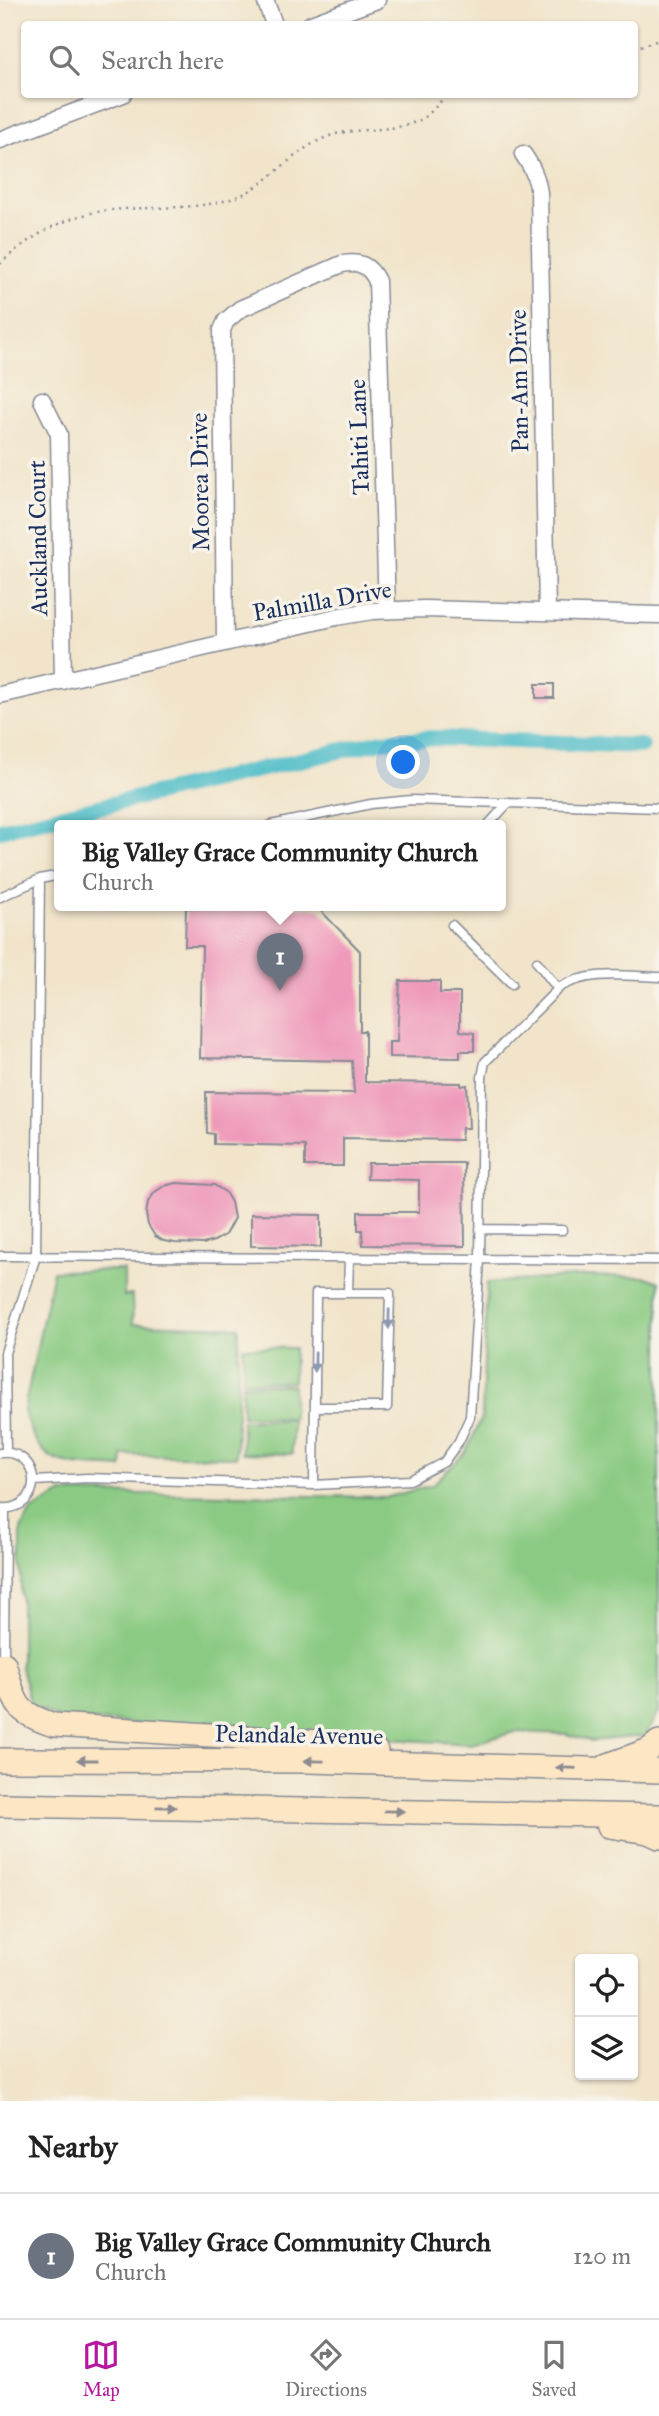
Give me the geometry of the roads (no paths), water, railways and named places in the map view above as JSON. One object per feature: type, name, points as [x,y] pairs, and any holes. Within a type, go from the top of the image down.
[{"type":"main road","points":[[2,1668],[18,1708],[31,1717],[54,1725],[334,1743],[439,1764]]},
{"type":"main road","name":"Pelandale Avenue","points":[[598,1769],[649,1750],[659,1742]]},
{"type":"main road","name":"Pelandale Avenue","points":[[0,1760],[308,1761],[659,1772]]},
{"type":"main road","points":[[0,1805],[659,1816]]},
{"type":"main road","points":[[584,1814],[606,1825],[659,1837]]},
{"type":"street","points":[[265,0],[273,21]]},
{"type":"street","points":[[319,21],[377,0]]},
{"type":"street","points":[[0,140],[110,98]]},
{"type":"street","name":"Pan-Am Drive","points":[[523,154],[532,166],[539,193],[547,612]]},
{"type":"street","name":"Moorea Drive","points":[[225,643],[222,330],[226,321],[240,309],[342,264],[354,262],[367,266]]},
{"type":"street","name":"Tahiti Lane","points":[[367,266],[377,281],[387,610]]},
{"type":"street","name":"Auckland Court","points":[[42,400],[59,434],[63,681]]},
{"type":"street","name":"Palmilla Drive","points":[[0,695],[336,617],[387,610],[659,615]]},
{"type":"lane","points":[[295,820],[371,804],[411,800],[659,808]]},
{"type":"lane","points":[[493,820],[508,803]]},
{"type":"lane","points":[[0,897],[40,879],[54,876]]},
{"type":"lane","points":[[2,1668],[2,1508],[13,1508],[26,1499],[31,1493],[33,1481],[27,1462],[14,1454],[3,1453],[5,1353],[36,1256],[40,879]]},
{"type":"lane","points":[[452,925],[512,984]]},
{"type":"lane","points":[[537,962],[558,989]]},
{"type":"lane","points":[[33,1481],[87,1478],[314,1485],[410,1480],[444,1462],[470,1417],[480,1259],[482,1077],[485,1062],[558,989],[575,979],[595,974],[659,977]]},
{"type":"lane","points":[[480,1229],[562,1230]]},
{"type":"lane","points":[[0,1256],[659,1260]]},
{"type":"lane","points":[[348,1293],[349,1258]]},
{"type":"lane","points":[[314,1485],[316,1293],[390,1293],[387,1406],[315,1407]]},
{"type":"waterway","points":[[0,830],[382,741],[435,738],[642,746]]},
{"type":"place","name":"Big Valley Grace Community Church","points":[[280,991]]}]
